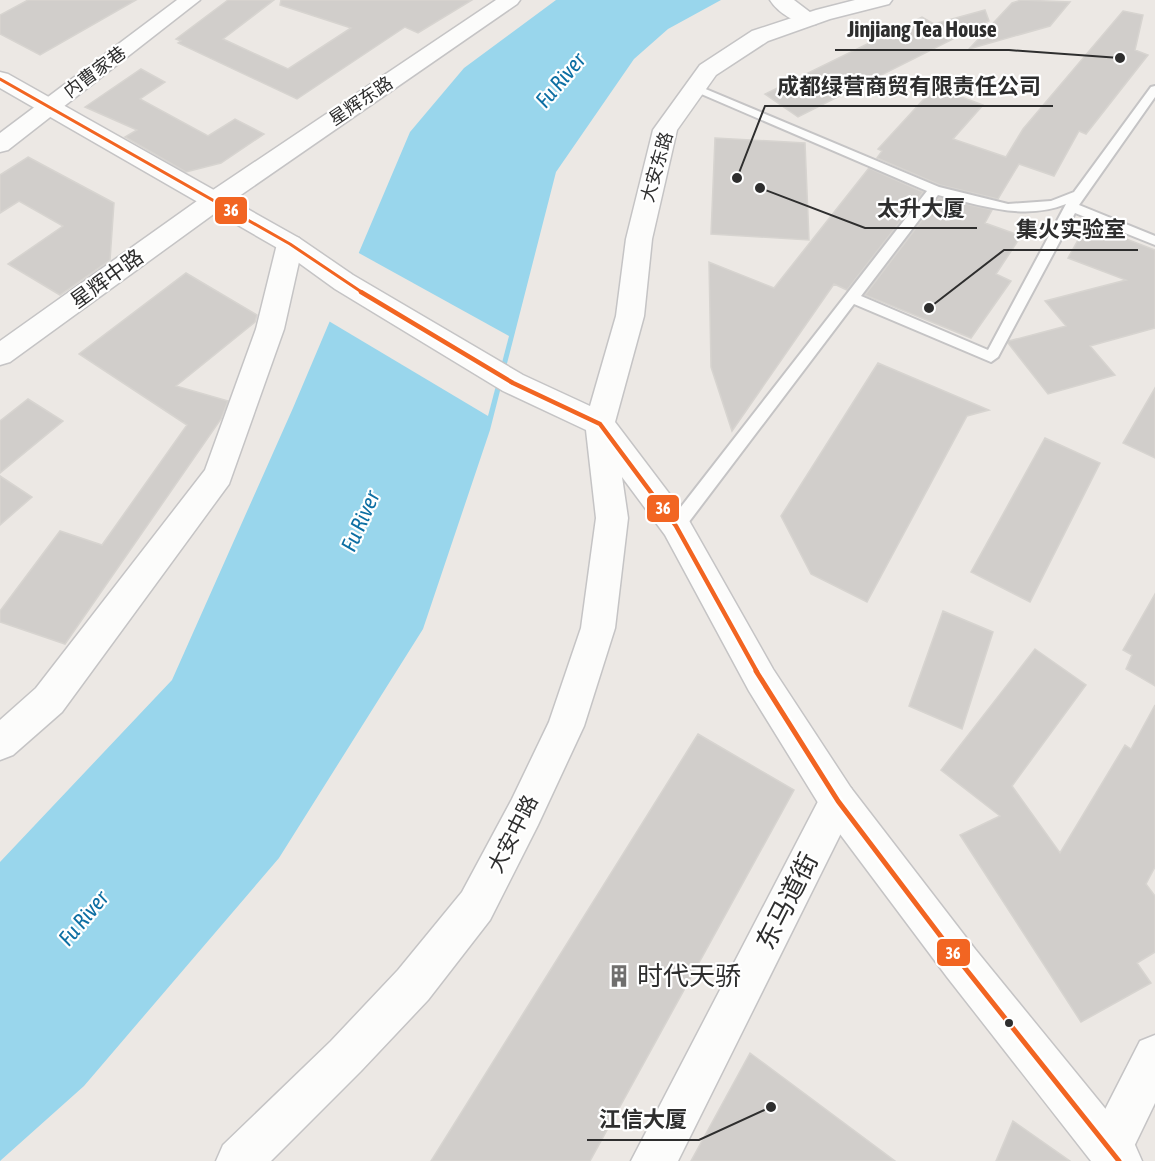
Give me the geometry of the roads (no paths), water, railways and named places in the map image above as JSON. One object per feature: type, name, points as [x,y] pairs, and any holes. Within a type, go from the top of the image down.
[{"type":"street","name":"内曹家巷","points":[[0,145],[190,0]]},
{"type":"street","name":"星辉东路","points":[[213,202],[510,0]]},
{"type":"street","points":[[780,0],[812,11]]},
{"type":"street","name":"大安东路","points":[[600,424],[630,316],[646,198],[665,130],[708,70],[760,36],[812,11],[882,0]]},
{"type":"street","points":[[0,80],[50,106],[213,202],[290,244],[344,282],[513,383],[600,424],[676,526],[761,680],[838,801],[961,963],[1114,1155],[1155,1056]]},
{"type":"street","name":"星辉中路","points":[[0,355],[213,202]]},
{"type":"street","points":[[0,742],[49,700],[218,475],[270,329],[290,244]]},
{"type":"street","name":"大安中路","points":[[239,1161],[346,1056],[413,985],[476,906],[525,812],[566,726],[598,628],[612,518],[600,424]]},
{"type":"street","name":"东马道街","points":[[654,1161],[838,801]]},
{"type":"lane","points":[[696,88],[935,190],[1008,208],[1075,201],[1155,241]]},
{"type":"lane","points":[[852,298],[991,357],[1075,201],[1155,88]]},
{"type":"lane","points":[[676,526],[935,190]]},
{"type":"water","name":"Fu River","points":[[556,0],[721,0],[668,29],[634,59],[556,172],[490,430],[423,629],[279,858],[84,1086],[0,1161],[0,862],[172,680],[293,408],[410,132],[464,68]]},
{"type":"place","name":"Jinjiang Tea House","points":[[1120,58]]},
{"type":"place","name":"成都绿营商贸有限责任公司","points":[[737,178]]},
{"type":"place","name":"太升大厦","points":[[760,188]]},
{"type":"place","name":"集火实验室","points":[[929,308]]},
{"type":"place","name":"时代天骄","points":[[619,976]]},
{"type":"place","name":"江信大厦","points":[[771,1107]]}]
